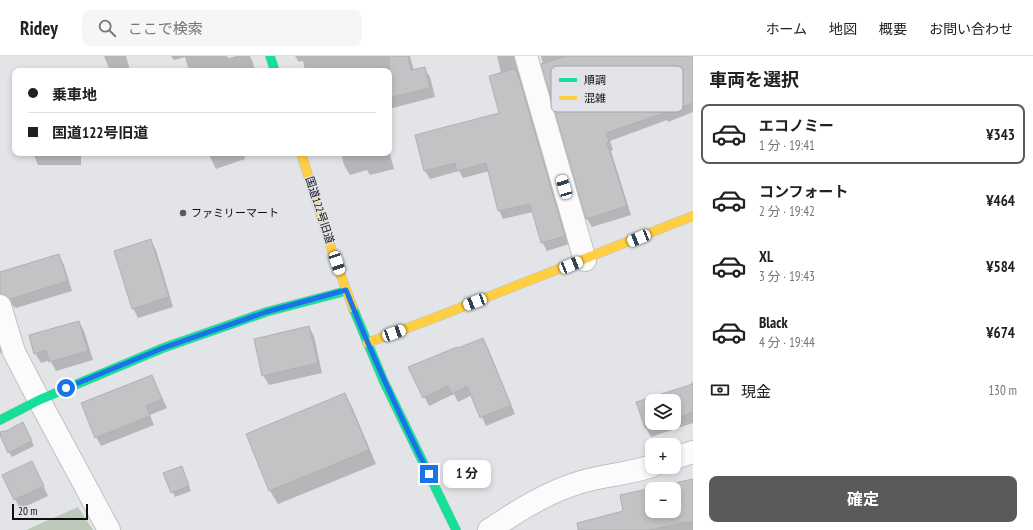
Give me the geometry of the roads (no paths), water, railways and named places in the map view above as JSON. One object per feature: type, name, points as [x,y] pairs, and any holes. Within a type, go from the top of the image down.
[{"type":"street","points":[[270,56],[274,68]]},
{"type":"street","points":[[527,56],[585,260]]},
{"type":"street","name":"国道122号旧道","points":[[302,156],[346,290],[367,343],[394,404],[456,530]]},
{"type":"street","points":[[367,343],[585,260],[693,216]]},
{"type":"street","points":[[0,420],[39,400],[163,348],[266,312],[346,290]]},
{"type":"street","points":[[0,306],[14,352],[109,530]]},
{"type":"street","points":[[681,456],[693,452]]},
{"type":"street","points":[[489,530],[534,501],[580,482],[645,469]]},
{"type":"place","name":"ファミリーマート","points":[[183,213]]}]
